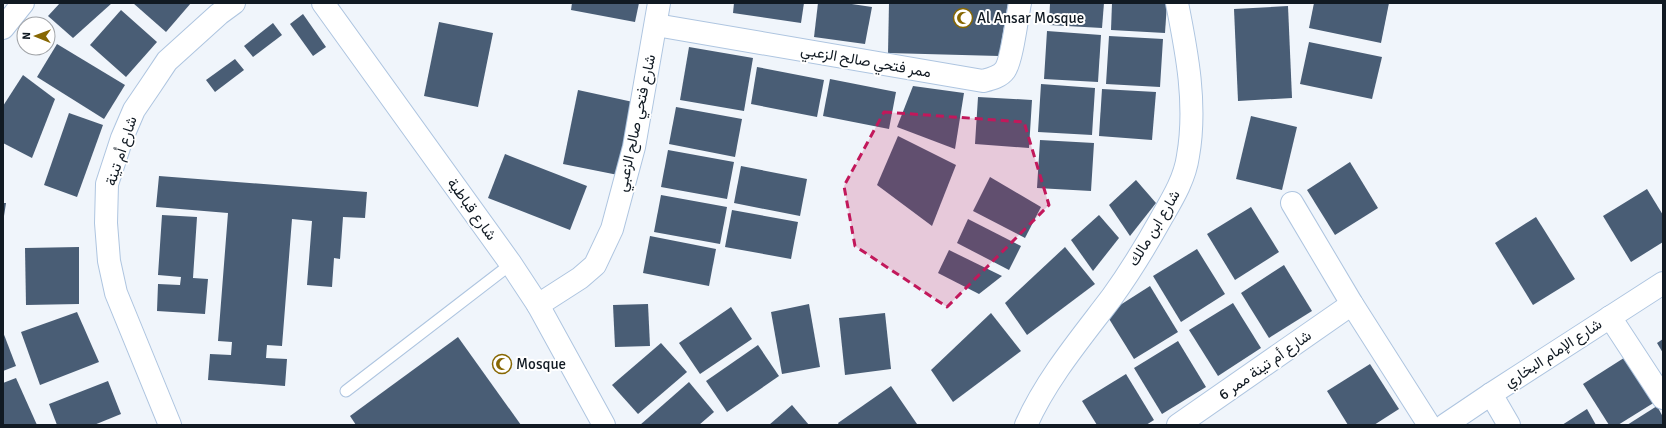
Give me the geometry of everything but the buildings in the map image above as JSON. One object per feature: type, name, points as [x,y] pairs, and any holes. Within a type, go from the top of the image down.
[{"type":"street","points":[[3,28],[23,3]]},
{"type":"street","name":"شارع أم تينة","points":[[170,425],[116,293],[109,261],[106,230],[107,184],[122,138],[134,110],[167,61],[219,14],[234,3]]},
{"type":"street","name":"شارع قباطية","points":[[323,3],[511,264],[538,305],[604,425]]},
{"type":"street","name":"شارع فتحي صالح الزعبي","points":[[538,305],[580,278],[595,265],[612,229],[634,147],[659,3]]},
{"type":"street","name":"ممر فتحي صالح الزعبي","points":[[656,25],[983,81],[996,78],[1005,70],[1010,56],[1020,3]]},
{"type":"street","name":"شارع ابن مالك","points":[[1026,425],[1036,404],[1065,360],[1113,295],[1154,232],[1179,186],[1188,158],[1192,125],[1190,78],[1177,3]]},
{"type":"street","points":[[1292,203],[1352,304],[1429,425]]},
{"type":"street","name":"شارع الإمام البخاري","points":[[1445,425],[1663,283]]},
{"type":"street","name":"شارع أم تينة ممر 6","points":[[1178,425],[1352,304]]},
{"type":"street","points":[[1610,317],[1663,398]]},
{"type":"street","points":[[1491,394],[1509,425]]},
{"type":"lane","points":[[346,391],[511,264]]},
{"type":"highlighted area","points":[[884,112],[1024,122],[1049,205],[947,307],[855,246],[844,186]]},
{"type":"place","name":"Al Ansar Mosque","points":[[963,18]]},
{"type":"place","name":"Mosque","points":[[502,364]]}]
